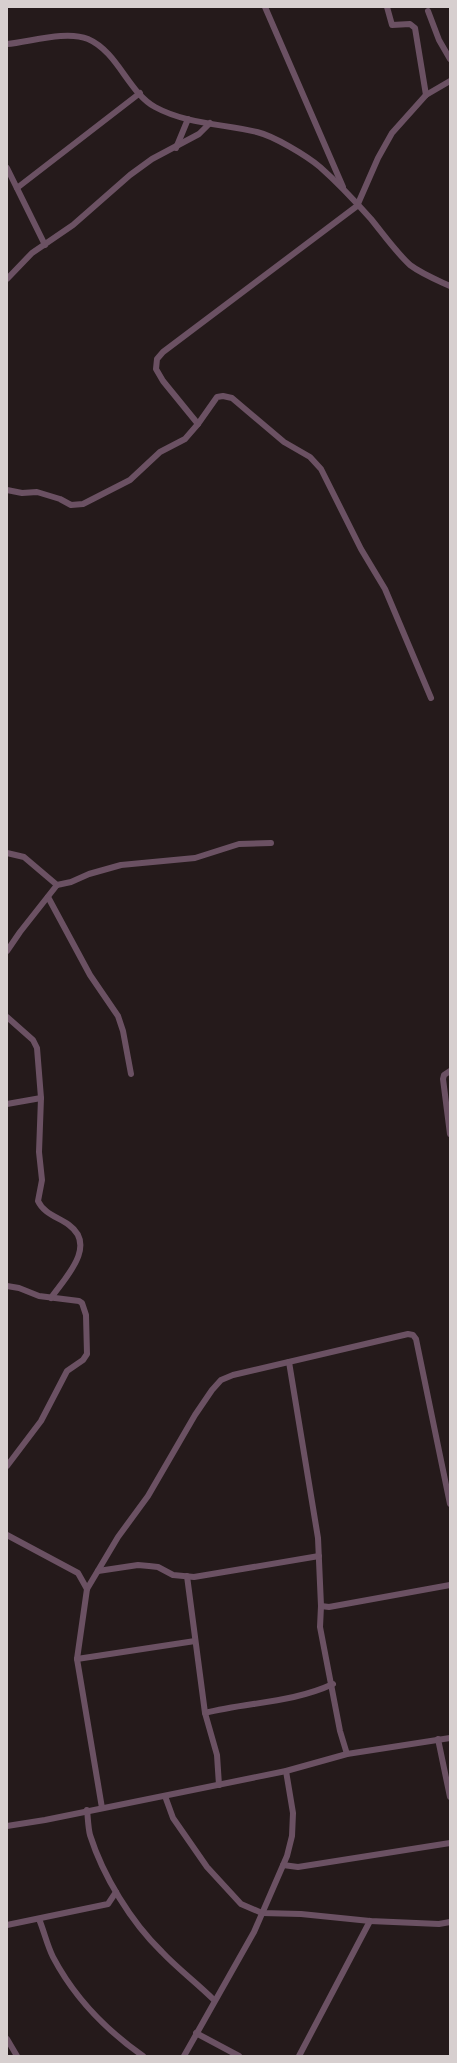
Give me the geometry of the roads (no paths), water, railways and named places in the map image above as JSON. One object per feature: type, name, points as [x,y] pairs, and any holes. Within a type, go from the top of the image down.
[{"type":"street","points":[[265,7],[345,191]]},
{"type":"street","points":[[387,7],[392,25],[410,24],[414,28],[426,95]]},
{"type":"street","points":[[428,11],[439,40],[450,59]]},
{"type":"street","points":[[7,44],[66,37],[80,37],[88,39],[99,45],[110,56],[140,93],[154,106],[188,119],[260,133],[296,151],[319,166],[345,191],[392,247],[410,265],[423,274],[450,286]]},
{"type":"street","points":[[198,424],[156,369],[157,359],[162,352],[357,206],[378,158],[392,133],[426,95],[450,81]]},
{"type":"street","points":[[17,188],[140,93]]},
{"type":"street","points":[[176,148],[188,119]]},
{"type":"street","points":[[7,279],[32,253],[46,246],[73,225],[130,175],[152,160],[199,134],[210,123]]},
{"type":"street","points":[[7,168],[46,246]]},
{"type":"street","points":[[7,490],[22,493],[37,492],[60,499],[71,505],[84,504],[130,480],[160,452],[185,438],[198,424],[217,397],[223,396],[232,398],[284,442],[310,457],[329,483],[361,549],[384,589],[432,698]]},
{"type":"street","points":[[7,951],[57,885],[71,882],[89,874],[121,865],[195,858],[240,844],[271,843]]},
{"type":"street","points":[[7,853],[24,857],[57,885]]},
{"type":"street","points":[[48,897],[93,981],[118,1016],[123,1031],[131,1074]]},
{"type":"street","points":[[7,1017],[33,1040],[37,1048],[41,1098],[39,1152],[42,1180],[38,1201],[45,1211],[69,1225],[76,1232],[79,1239],[79,1258],[51,1298]]},
{"type":"street","points":[[450,1071],[444,1075],[443,1079],[450,1134]]},
{"type":"street","points":[[7,1104],[41,1098]]},
{"type":"street","points":[[7,1286],[51,1298],[73,1300],[82,1303],[86,1315],[87,1354],[83,1360],[67,1371],[41,1421],[7,1466]]},
{"type":"street","points":[[102,1808],[77,1659],[87,1589],[118,1537],[148,1496],[195,1415],[212,1390],[222,1380],[233,1375],[408,1334],[413,1335],[416,1339],[434,1432],[447,1467],[450,1504]]},
{"type":"street","points":[[289,1362],[319,1556],[321,1606],[320,1627],[340,1731],[347,1754]]},
{"type":"street","points":[[7,1535],[78,1573],[87,1589]]},
{"type":"street","points":[[98,1571],[138,1565],[158,1567],[173,1575],[204,1576],[319,1556]]},
{"type":"street","points":[[187,1576],[205,1713],[216,1755],[219,1785]]},
{"type":"street","points":[[321,1606],[329,1607],[450,1585]]},
{"type":"street","points":[[77,1659],[195,1641]]},
{"type":"street","points":[[205,1713],[296,1697],[314,1692],[332,1684]]},
{"type":"street","points":[[7,1826],[45,1820],[87,1810],[165,1796],[286,1771],[347,1754],[450,1738]]},
{"type":"street","points":[[438,1740],[450,1797]]},
{"type":"street","points":[[184,2056],[214,2000],[254,1932],[283,1865],[292,1836],[293,1813],[286,1771]]},
{"type":"street","points":[[165,1796],[173,1818],[207,1867],[241,1904],[262,1912],[301,1914],[370,1921],[439,1924],[450,1922]]},
{"type":"street","points":[[87,1810],[90,1834],[116,1892],[131,1916],[162,1952],[196,1981],[214,2000]]},
{"type":"street","points":[[283,1865],[298,1867],[450,1843]]},
{"type":"street","points":[[7,1926],[108,1904],[116,1892]]},
{"type":"street","points":[[39,1919],[52,1956],[73,1988],[91,2011],[118,2039],[143,2056]]},
{"type":"street","points":[[299,2056],[370,1921]]},
{"type":"street","points":[[196,2033],[239,2056]]},
{"type":"street","points":[[7,2040],[17,2056]]}]
